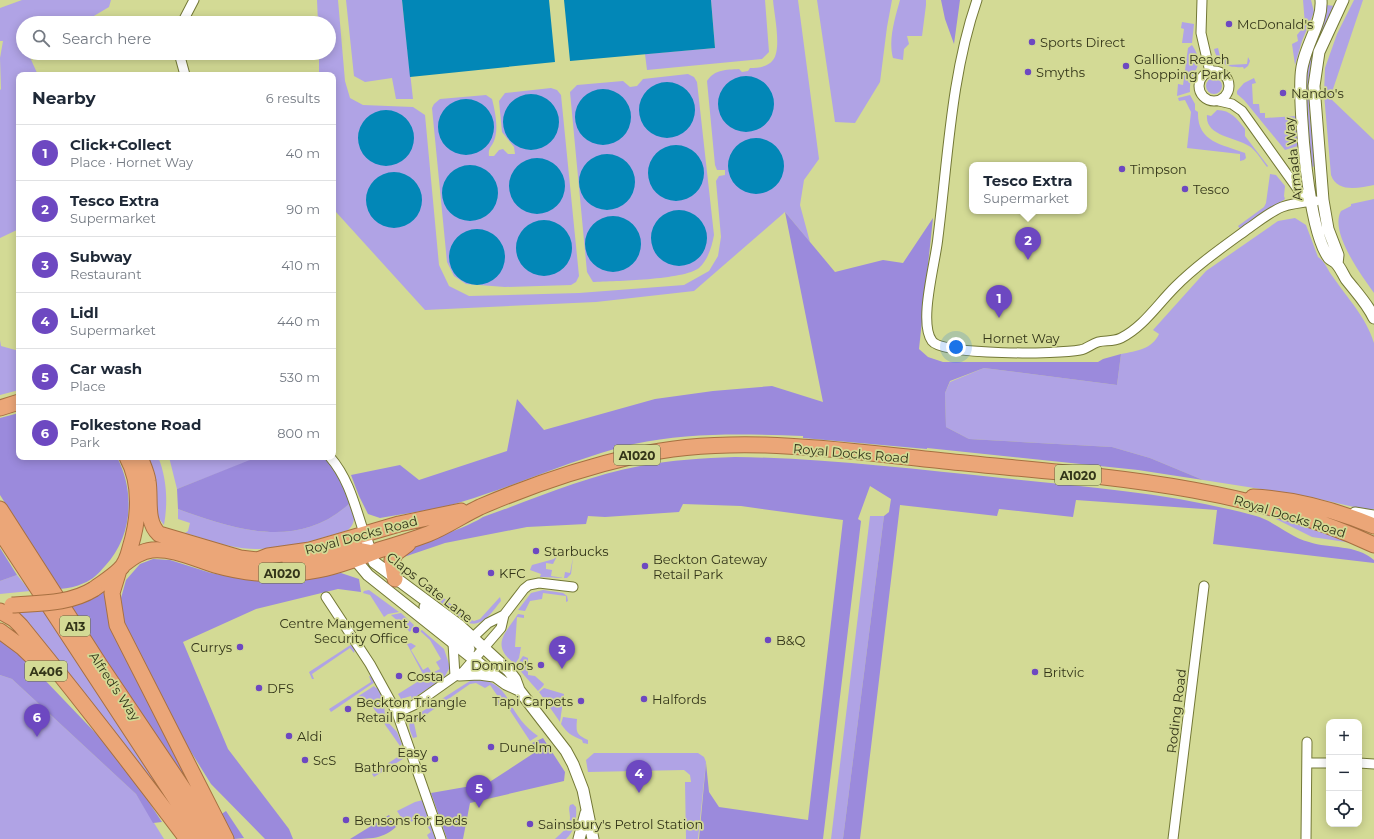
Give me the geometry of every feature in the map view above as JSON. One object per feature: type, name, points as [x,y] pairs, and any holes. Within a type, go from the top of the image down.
[{"type":"highway","points":[[0,408],[16,403]]},
{"type":"highway","name":"Royal Docks Road","points":[[4,607],[66,600],[79,596],[94,589],[122,567],[146,551],[155,550],[174,552],[226,568],[274,574],[315,571],[361,554],[417,538],[480,508],[569,474],[637,455],[702,447],[734,446],[802,448],[926,459],[1116,479],[1229,496],[1278,498],[1334,510],[1374,526]]},
{"type":"highway","points":[[128,460],[136,482],[137,508],[133,538],[112,593],[117,625],[226,839]]},
{"type":"highway","name":"Royal Docks Road","points":[[141,460],[148,482],[150,516],[159,534],[226,554],[258,560],[268,556],[310,550],[399,524],[480,508]]},
{"type":"highway","name":"Royal Docks Road","points":[[1229,496],[1305,518],[1374,545]]},
{"type":"highway","name":"Alfred's Way","points":[[0,509],[100,665],[149,747]]},
{"type":"highway","name":"Alfred's Way","points":[[0,531],[149,747]]},
{"type":"highway","points":[[395,579],[392,560],[396,553],[417,538]]},
{"type":"highway","name":"A1020","points":[[258,560],[268,564],[302,562],[361,554]]},
{"type":"highway","points":[[4,607],[21,626],[90,714],[114,741],[187,839]]},
{"type":"highway","name":"A406","points":[[0,632],[23,648],[90,714]]},
{"type":"highway","name":"A13","points":[[149,747],[202,839]]},
{"type":"highway","name":"A13","points":[[149,747],[217,839]]},
{"type":"street","points":[[186,16],[194,0]]},
{"type":"street","name":"Hornet Way","points":[[977,0],[966,38],[954,99],[937,250],[931,278],[928,306],[928,330],[932,340],[937,346],[948,349],[982,352],[1072,351],[1086,349],[1098,342],[1113,341],[1121,338],[1139,326],[1174,288],[1211,255],[1272,212],[1288,205],[1309,201]]},
{"type":"street","points":[[1202,0],[1201,33],[1210,72]]},
{"type":"street","name":"Armada Way","points":[[1321,0],[1321,15],[1305,51],[1301,75],[1309,201],[1319,236],[1329,258],[1337,264],[1353,288],[1362,298],[1374,318]]},
{"type":"street","name":"Armada Way","points":[[1337,264],[1338,255],[1328,229],[1323,200],[1314,97],[1314,77],[1319,52],[1343,0]]},
{"type":"street","points":[[181,60],[184,72]]},
{"type":"street","points":[[1219,101],[1229,90],[1228,81],[1223,74],[1210,72],[1200,81],[1199,90],[1201,94],[1208,100],[1232,104],[1242,111],[1309,201],[1323,200]]},
{"type":"street","points":[[333,460],[338,466],[346,482],[364,533]]},
{"type":"street","points":[[1334,510],[1374,516]]},
{"type":"street","name":"Claps Gate Lane","points":[[364,533],[361,554],[368,575],[463,643],[484,648],[506,668],[515,679],[519,690],[566,751],[573,764],[582,790],[593,839]]},
{"type":"street","name":"Claps Gate Lane","points":[[361,554],[444,614],[474,658],[506,684],[519,690]]},
{"type":"street","points":[[397,714],[414,705],[457,676],[484,648],[500,628],[504,615],[520,593],[529,586],[540,583],[573,588]]},
{"type":"street","name":"Roding Road","points":[[1173,839],[1204,586]]},
{"type":"street","points":[[326,597],[370,664],[397,714],[442,837]]},
{"type":"street","points":[[457,676],[463,643],[488,623],[504,615]]},
{"type":"street","points":[[457,676],[479,674],[495,676]]},
{"type":"street","points":[[1306,839],[1307,742]]},
{"type":"street","points":[[1307,763],[1326,763]]},
{"type":"street","points":[[1362,763],[1374,764]]},
{"type":"street","points":[[579,839],[586,813]]},
{"type":"shaded area","points":[[22,0],[111,0],[109,7],[94,16],[16,16],[16,60],[31,60],[37,72],[16,72],[16,230],[0,238],[0,58],[3,41],[0,41],[0,8]]},
{"type":"shaded area","points":[[317,0],[338,0],[345,81],[350,98],[363,105],[413,107],[425,115],[439,265],[449,286],[469,296],[579,293],[684,285],[709,271],[718,256],[721,237],[716,181],[719,176],[725,175],[725,170],[717,170],[715,165],[707,81],[717,72],[739,69],[742,72],[748,71],[750,68],[763,67],[771,62],[776,55],[777,48],[773,0],[798,0],[819,159],[804,180],[800,205],[810,242],[785,212],[694,291],[596,302],[425,310],[336,212],[336,72],[319,72],[319,60],[336,60],[336,16],[318,16]]},
{"type":"shaded area","points":[[346,0],[402,0],[413,99],[396,99],[392,78],[365,82],[354,76]]},
{"type":"shaded area","points":[[711,0],[765,0],[769,52],[762,59],[647,70],[645,54],[715,48]]},
{"type":"shaded area","points":[[817,0],[892,0],[880,82],[855,123],[835,122]]},
{"type":"shaded area","points":[[900,0],[926,0],[922,36],[907,36],[909,44],[904,49],[903,60],[893,58],[891,44]]},
{"type":"shaded area","points":[[941,0],[960,0],[954,44],[945,19]]},
{"type":"shaded area","points":[[1303,0],[1311,0],[1314,12],[1302,41],[1295,65],[1292,44],[1298,41],[1297,35],[1305,25]]},
{"type":"shaded area","points":[[1354,0],[1363,0],[1330,98],[1374,140],[1374,185],[1349,188],[1338,185],[1331,175],[1324,94],[1325,68],[1337,34]]},
{"type":"shaded area","points":[[1326,5],[1335,6],[1316,48],[1310,75],[1309,101],[1315,166],[1312,167],[1305,103],[1306,78],[1310,58],[1324,20]]},
{"type":"shaded area","points":[[1182,22],[1194,24],[1192,43],[1182,43],[1184,29],[1181,28]]},
{"type":"shaded area","points":[[1192,45],[1198,59],[1198,65],[1190,85],[1190,92],[1177,96],[1178,84],[1183,85],[1188,48]]},
{"type":"shaded area","points":[[1218,48],[1220,56],[1229,58],[1229,65],[1247,64],[1248,57],[1250,61],[1248,66],[1244,69],[1243,67],[1233,67],[1221,62],[1218,59],[1214,49]]},
{"type":"shaded area","points":[[688,74],[694,77],[697,82],[714,235],[707,257],[699,268],[679,275],[648,279],[593,282],[587,272],[570,92],[577,85],[623,81],[630,87],[637,86],[643,79]]},
{"type":"shaded area","points":[[1211,78],[1217,78],[1222,83],[1220,92],[1217,94],[1211,94],[1206,89],[1206,83]]},
{"type":"shaded area","points":[[1254,78],[1256,83],[1252,84],[1253,104],[1259,104],[1260,113],[1265,113],[1265,118],[1297,116],[1298,146],[1285,150],[1244,100],[1237,94],[1237,91],[1244,83]]},
{"type":"shaded area","points":[[551,88],[557,90],[561,95],[579,276],[576,282],[571,285],[505,287],[466,284],[454,276],[447,262],[432,108],[440,99],[486,95],[492,99],[496,126],[494,141],[489,150],[489,156],[494,156],[499,150],[503,149],[508,154],[515,154],[514,147],[502,132],[499,101],[505,93]]},
{"type":"shaded area","points":[[1190,95],[1195,104],[1195,110],[1198,112],[1202,130],[1206,136],[1219,144],[1245,153],[1246,158],[1244,160],[1240,161],[1240,154],[1187,148],[1191,112],[1185,100],[1179,101],[1178,98]]},
{"type":"shaded area","points":[[1217,110],[1230,113],[1239,122],[1245,129],[1245,136],[1268,166],[1267,167],[1252,148],[1216,132],[1211,127],[1208,122],[1207,115],[1211,116]]},
{"type":"shaded area","points":[[1270,174],[1276,175],[1285,186],[1285,199],[1241,230],[1238,226],[1264,207],[1266,203]]},
{"type":"shaded area","points":[[1374,199],[1374,293],[1348,254],[1339,230],[1338,220],[1341,211],[1351,206],[1351,204]]},
{"type":"shaded area","points":[[785,212],[835,272],[883,260],[903,263],[933,218],[919,349],[928,357],[943,362],[1098,362],[1121,354],[1117,385],[984,368],[950,381],[945,393],[946,427],[969,439],[1112,447],[1150,458],[1203,480],[1138,470],[927,448],[803,438],[803,436],[718,435],[676,437],[634,444],[568,464],[504,488],[451,505],[380,518],[368,514],[351,475],[400,465],[419,480],[507,451],[517,399],[544,430],[655,399],[713,391],[772,386],[823,402]]},
{"type":"shaded area","points":[[1295,218],[1306,225],[1318,257],[1325,264],[1331,275],[1356,308],[1371,334],[1374,343],[1374,509],[1367,510],[1306,496],[1203,480],[1150,458],[1112,447],[969,439],[946,427],[945,393],[950,382],[984,368],[1117,385],[1121,354],[1138,350],[1152,343],[1159,334],[1153,330],[1206,271],[1278,221]]},
{"type":"shaded area","points":[[0,340],[1,346],[16,350],[16,391],[0,395]]},
{"type":"shaded area","points":[[16,414],[16,460],[118,460],[127,485],[128,513],[126,528],[114,554],[105,566],[90,580],[69,588],[60,589],[0,495],[0,418]]},
{"type":"shaded area","points":[[735,457],[801,459],[868,464],[1162,496],[1225,508],[1263,518],[1302,540],[1359,551],[1374,560],[1374,563],[1213,544],[1217,510],[1076,500],[1073,517],[999,509],[997,516],[900,505],[860,839],[843,839],[884,516],[889,512],[891,499],[870,486],[858,519],[861,521],[823,839],[699,839],[706,763],[709,792],[719,807],[808,820],[843,520],[741,506],[683,504],[679,512],[605,517],[588,516],[586,524],[527,527],[445,543],[398,559],[415,547],[462,528],[483,517],[560,488],[620,470],[640,466],[663,462]]},
{"type":"shaded area","points":[[148,460],[159,460],[163,473],[166,491],[164,525],[158,517]]},
{"type":"shaded area","points":[[170,460],[249,460],[249,461],[177,489]]},
{"type":"shaded area","points":[[250,460],[327,460],[344,482],[351,502],[331,517],[310,527],[289,531],[267,532],[222,524],[178,509],[177,489]]},
{"type":"shaded area","points":[[351,502],[354,521],[348,530],[304,543],[275,548],[245,548],[213,542],[185,533],[188,531],[190,523],[178,519],[178,509],[222,524],[244,529],[267,532],[289,531],[310,527],[331,517]]},
{"type":"shaded area","points":[[1260,511],[1275,514],[1359,544],[1312,537],[1274,518],[1259,513]]},
{"type":"shaded area","points":[[870,516],[884,516],[843,839],[831,839]]},
{"type":"shaded area","points":[[0,548],[17,575],[0,581]]},
{"type":"shaded area","points":[[558,554],[553,564],[546,563],[546,569],[552,570],[551,576],[563,578],[540,577],[541,574],[530,570],[532,565],[554,559]]},
{"type":"shaded area","points":[[573,557],[571,574],[567,578],[564,578],[565,572],[570,573]]},
{"type":"shaded area","points":[[153,559],[170,560],[211,573],[249,580],[266,581],[341,573],[359,579],[361,592],[338,589],[256,609],[183,642],[228,749],[289,829],[293,839],[265,839],[211,784],[170,718],[124,623],[121,598],[126,580],[140,564]]},
{"type":"shaded area","points":[[17,575],[30,591],[0,594],[0,581]]},
{"type":"shaded area","points":[[424,589],[440,595],[461,614],[474,621],[480,619],[500,597],[501,601],[486,618],[472,624],[466,622]]},
{"type":"shaded area","points":[[369,590],[399,612],[388,614],[384,617],[370,595],[363,593],[364,591]]},
{"type":"shaded area","points":[[543,590],[563,593],[567,596],[568,601],[566,602],[566,596],[543,593],[542,599],[530,601],[525,611],[518,610],[531,593]]},
{"type":"shaded area","points":[[104,592],[110,621],[121,649],[204,808],[69,606],[88,601]]},
{"type":"shaded area","points":[[44,610],[174,808],[174,812],[8,612]]},
{"type":"shaded area","points":[[401,613],[414,625],[410,632],[391,615]]},
{"type":"shaded area","points":[[518,614],[524,615],[524,618],[517,617],[515,647],[521,647],[519,658],[515,664],[503,651],[502,639]]},
{"type":"shaded area","points":[[422,630],[444,649],[450,667],[444,678],[412,699],[411,696],[401,699],[398,694],[422,679],[424,676],[407,644],[411,643],[416,646],[411,650],[423,670],[428,667],[432,673],[440,669],[436,662],[441,659],[430,640],[420,631]]},
{"type":"shaded area","points":[[0,638],[19,653],[107,745],[133,778],[162,822],[153,823],[136,794],[12,679],[0,675]]},
{"type":"shaded area","points":[[352,644],[355,649],[354,653],[350,648],[312,674],[314,679],[312,679],[309,672]]},
{"type":"shaded area","points":[[523,656],[528,658],[528,675],[535,676],[544,684],[538,691],[516,666]]},
{"type":"shaded area","points":[[0,675],[12,679],[136,794],[164,839],[0,839]]},
{"type":"shaded area","points":[[369,676],[372,677],[375,682],[331,712],[329,709],[371,682]]},
{"type":"shaded area","points":[[473,679],[489,681],[502,690],[508,699],[497,706],[494,701],[499,698],[490,685],[485,688],[476,683],[470,684],[414,723],[417,737],[413,738],[409,726],[412,718]]},
{"type":"shaded area","points":[[374,686],[376,688],[378,687],[384,701],[385,719],[397,732],[402,744],[400,746],[367,699],[361,703],[357,697]]},
{"type":"shaded area","points":[[544,688],[564,694],[560,722],[539,692]]},
{"type":"shaded area","points":[[509,701],[521,720],[538,736],[530,741],[505,703]]},
{"type":"shaded area","points":[[563,717],[577,719],[578,732],[581,736],[588,740],[588,744],[583,743],[582,740],[565,730],[561,724]]},
{"type":"shaded area","points":[[543,738],[565,772],[564,781],[470,803],[463,839],[447,839],[431,793],[488,783],[537,751],[532,743]]},
{"type":"shaded area","points":[[405,752],[406,757],[374,777],[372,774]]},
{"type":"shaded area","points":[[594,753],[698,753],[704,757],[706,762],[698,839],[686,839],[685,782],[691,782],[690,775],[684,770],[588,772],[586,760]]},
{"type":"shaded area","points":[[423,800],[436,839],[429,839],[427,835],[431,832],[421,816],[406,825],[397,811],[415,802]]},
{"type":"shaded area","points":[[573,804],[576,807],[576,816],[572,832],[566,839],[555,839],[565,830],[570,821],[569,806]]},
{"type":"shaded area","points":[[226,811],[244,838],[234,839],[220,815]]},
{"type":"shaded area","points":[[389,815],[397,826],[387,834],[370,838],[350,839]]},
{"type":"water","points":[[402,0],[549,0],[555,62],[410,77]]},
{"type":"water","points":[[564,0],[711,0],[715,48],[570,61]]},
{"type":"water","points":[[746,76],[757,78],[766,84],[772,93],[774,104],[772,115],[766,124],[757,130],[746,132],[735,130],[726,124],[720,115],[718,104],[720,93],[726,84],[735,78]]},
{"type":"water","points":[[667,82],[678,84],[687,90],[693,99],[695,110],[693,121],[687,130],[678,136],[667,138],[656,136],[647,130],[641,121],[639,110],[641,99],[647,90],[656,84]]},
{"type":"water","points":[[603,89],[614,91],[623,97],[629,106],[631,117],[629,128],[623,137],[614,143],[603,145],[592,143],[583,137],[577,128],[575,117],[577,106],[583,97],[592,91]]},
{"type":"water","points":[[531,94],[542,96],[551,102],[557,111],[559,122],[557,133],[551,142],[542,148],[531,150],[520,148],[511,142],[505,133],[503,122],[505,111],[511,102],[520,96]]},
{"type":"water","points":[[466,99],[477,101],[486,107],[492,116],[494,127],[492,138],[486,147],[477,153],[466,155],[455,153],[446,147],[440,138],[438,127],[440,116],[446,107],[455,101]]},
{"type":"water","points":[[386,110],[397,112],[406,118],[412,127],[414,138],[412,149],[406,158],[397,164],[386,166],[375,164],[366,158],[360,149],[358,138],[360,127],[366,118],[375,112]]},
{"type":"water","points":[[756,138],[767,140],[776,146],[782,155],[784,166],[782,177],[776,186],[767,192],[756,194],[745,192],[736,186],[730,177],[728,166],[730,155],[736,146],[745,140]]},
{"type":"water","points":[[676,145],[687,147],[696,153],[702,162],[704,173],[702,184],[696,193],[687,199],[676,201],[665,199],[656,193],[650,184],[648,173],[650,162],[656,153],[665,147]]},
{"type":"water","points":[[607,154],[618,156],[627,162],[633,171],[635,182],[633,193],[627,202],[618,208],[607,210],[596,208],[587,202],[581,193],[579,182],[581,171],[587,162],[596,156]]},
{"type":"water","points":[[537,158],[548,160],[557,166],[563,175],[565,186],[563,197],[557,206],[548,212],[537,214],[526,212],[517,206],[511,197],[509,186],[511,175],[517,166],[526,160]]},
{"type":"water","points":[[470,165],[481,167],[490,173],[496,182],[498,193],[496,204],[490,213],[481,219],[470,221],[459,219],[450,213],[444,204],[442,193],[444,182],[450,173],[459,167]]},
{"type":"water","points":[[394,172],[405,174],[414,180],[420,189],[422,200],[420,211],[414,220],[405,226],[394,228],[383,226],[374,220],[368,211],[366,200],[368,189],[374,180],[383,174]]},
{"type":"water","points":[[679,210],[690,212],[699,218],[705,227],[707,238],[705,249],[699,258],[690,264],[679,266],[668,264],[659,258],[653,249],[651,238],[653,227],[659,218],[668,212]]},
{"type":"water","points":[[613,216],[624,218],[633,224],[639,233],[641,244],[639,255],[633,264],[624,270],[613,272],[602,270],[593,264],[587,255],[585,244],[587,233],[593,224],[602,218]]},
{"type":"water","points":[[544,220],[555,222],[564,228],[570,237],[572,248],[570,259],[564,268],[555,274],[544,276],[533,274],[524,268],[518,259],[516,248],[518,237],[524,228],[533,222]]},
{"type":"water","points":[[477,229],[488,231],[497,237],[503,246],[505,257],[503,268],[497,277],[488,283],[477,285],[466,283],[457,277],[451,268],[449,257],[451,246],[457,237],[466,231]]},
{"type":"place","name":"McDonald's","points":[[1229,24]]},
{"type":"place","name":"Sports Direct","points":[[1032,42]]},
{"type":"place","name":"Gallions Reach Shopping Park","points":[[1126,66]]},
{"type":"place","name":"Smyths","points":[[1028,72]]},
{"type":"place","name":"Nando's","points":[[1283,93]]},
{"type":"place","name":"Timpson","points":[[1122,169]]},
{"type":"place","name":"Tesco","points":[[1185,189]]},
{"type":"place","name":"Tesco Extra","points":[[1028,260]]},
{"type":"place","name":"Click+Collect","points":[[999,318]]},
{"type":"place","name":"Starbucks","points":[[536,551]]},
{"type":"place","name":"Beckton Gateway Retail Park","points":[[645,566]]},
{"type":"place","name":"KFC","points":[[491,573]]},
{"type":"place","name":"Centre Mangement Security Office","points":[[416,630]]},
{"type":"place","name":"B&Q","points":[[768,640]]},
{"type":"place","name":"Currys","points":[[240,647]]},
{"type":"place","name":"Domino's","points":[[541,665]]},
{"type":"place","name":"Subway","points":[[562,669]]},
{"type":"place","name":"Britvic","points":[[1035,672]]},
{"type":"place","name":"Costa","points":[[399,676]]},
{"type":"place","name":"DFS","points":[[259,688]]},
{"type":"place","name":"Halfords","points":[[644,699]]},
{"type":"place","name":"Tapi Carpets","points":[[581,701]]},
{"type":"place","name":"Beckton Triangle Retail Park","points":[[348,709]]},
{"type":"place","name":"Aldi","points":[[289,736]]},
{"type":"place","name":"Folkestone Road","points":[[37,737]]},
{"type":"place","name":"Dunelm","points":[[491,747]]},
{"type":"place","name":"Easy Bathrooms","points":[[435,759]]},
{"type":"place","name":"ScS","points":[[305,760]]},
{"type":"place","name":"Lidl","points":[[639,793]]},
{"type":"place","name":"Car wash","points":[[479,808]]},
{"type":"place","name":"Bensons for Beds","points":[[346,820]]},
{"type":"place","name":"Sainsbury's Petrol Station","points":[[530,824]]}]
